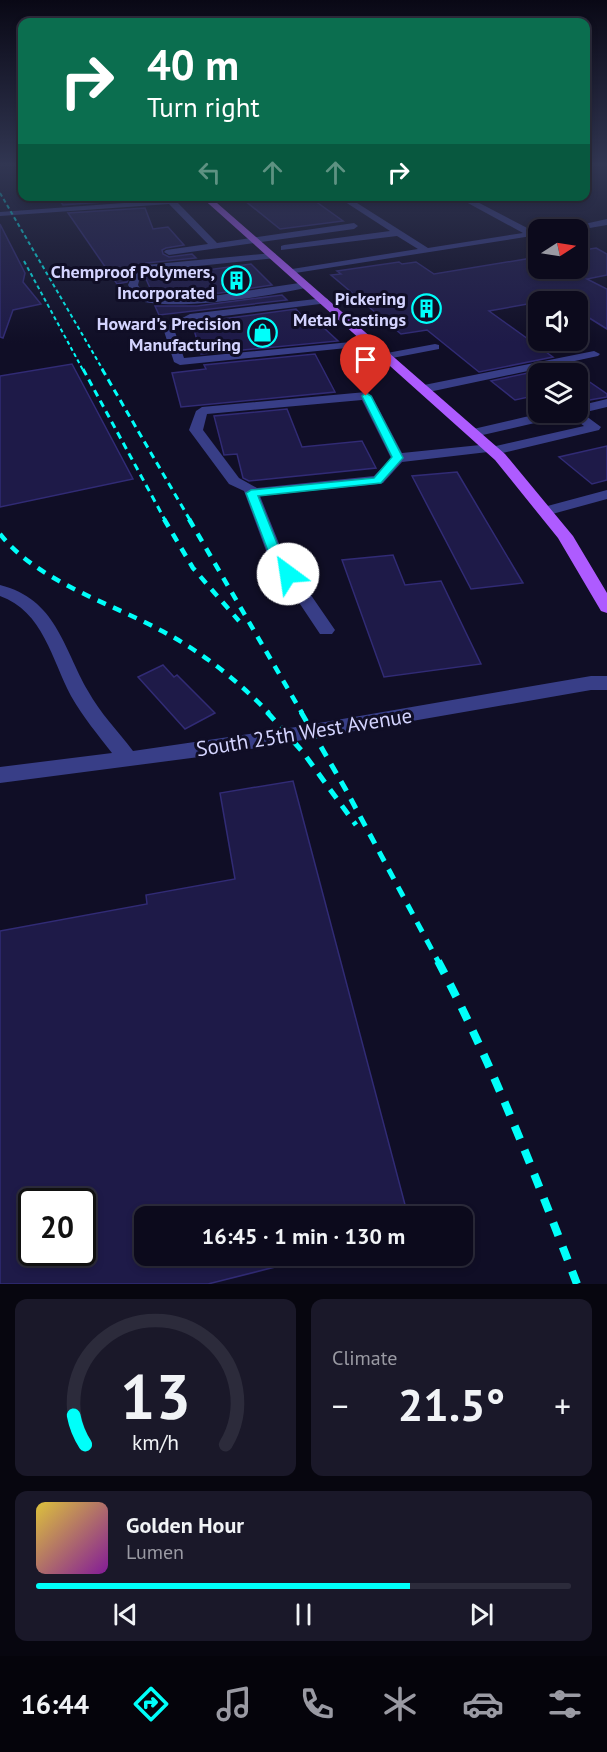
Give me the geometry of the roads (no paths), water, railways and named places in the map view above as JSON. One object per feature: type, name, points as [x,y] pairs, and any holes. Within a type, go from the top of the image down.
[{"type":"main road","points":[[236,223],[492,450],[545,510],[569,542],[607,607]]},
{"type":"street","points":[[192,223],[215,246]]},
{"type":"street","points":[[382,223],[427,251]]},
{"type":"street","points":[[513,223],[528,230]]},
{"type":"street","points":[[169,252],[354,226]]},
{"type":"street","points":[[306,285],[220,298],[153,302],[141,298],[133,285],[134,280],[146,268],[270,254],[398,233]]},
{"type":"street","points":[[292,272],[528,235]]},
{"type":"street","points":[[324,301],[190,317],[168,328],[180,362],[372,343]]},
{"type":"street","points":[[387,356],[435,347]]},
{"type":"street","points":[[424,389],[594,354]]},
{"type":"street","points":[[326,630],[276,556],[249,489],[234,481],[196,430],[202,411],[366,396],[398,458]]},
{"type":"street","points":[[588,408],[607,403]]},
{"type":"street","points":[[474,433],[528,421]]},
{"type":"street","points":[[251,493],[378,480],[398,458],[492,450],[594,427],[588,423]]},
{"type":"street","points":[[545,510],[607,494]]},
{"type":"street","points":[[0,590],[16,593],[48,626],[81,696],[128,759]]},
{"type":"street","name":"South 25th West Avenue","points":[[0,775],[340,728],[591,683],[607,683]]},
{"type":"railway","points":[[17,223],[103,370]]},
{"type":"railway","points":[[24,261],[83,370]]},
{"type":"railway","points":[[83,369],[165,520]]},
{"type":"railway","points":[[102,369],[190,520]]},
{"type":"railway","points":[[164,519],[193,568],[239,621]]},
{"type":"railway","points":[[189,519],[302,713]]},
{"type":"railway","points":[[0,534],[33,565],[53,578],[190,647],[231,678],[269,713]]},
{"type":"railway","points":[[267,712],[302,751],[356,825]]},
{"type":"railway","points":[[301,712],[346,790],[439,963]]},
{"type":"railway","points":[[438,961],[495,1080],[577,1284]]},
{"type":"place","name":"Chemproof Polymers, Incorporated","points":[[236,281]]},
{"type":"place","name":"Pickering Metal Castings","points":[[427,308]]},
{"type":"place","name":"Howard's Precision Manufacturing","points":[[262,333]]}]
